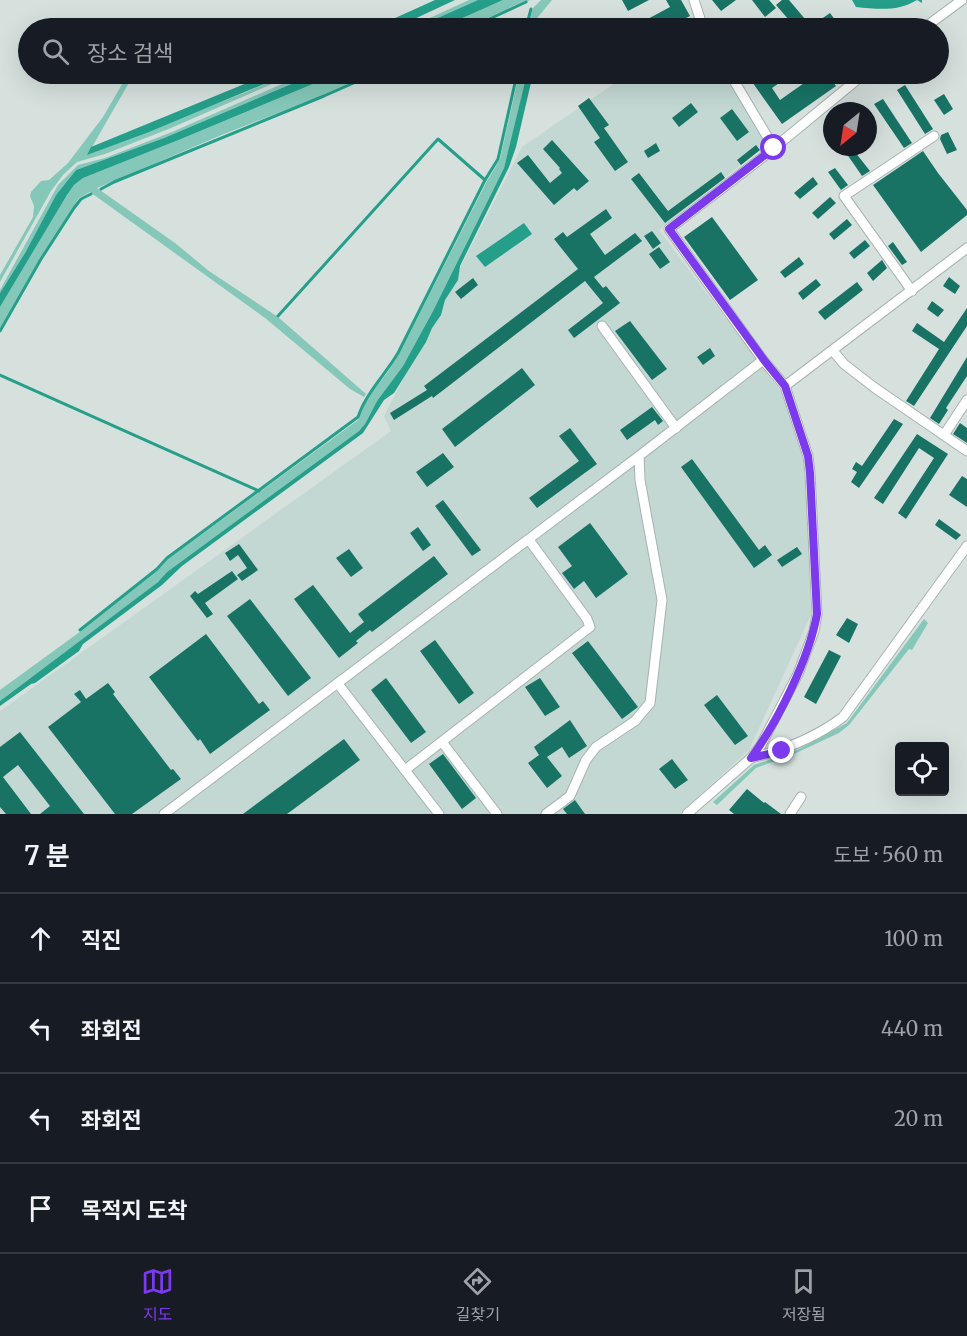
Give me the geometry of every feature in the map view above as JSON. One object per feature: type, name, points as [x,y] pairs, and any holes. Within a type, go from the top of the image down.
[{"type":"street","points":[[694,0],[700,18]]},
{"type":"street","points":[[938,18],[962,0]]},
{"type":"street","points":[[736,84],[774,148]]},
{"type":"street","points":[[687,814],[751,758],[761,745],[798,674],[814,631],[817,614],[808,456],[785,386],[669,229],[852,84]]},
{"type":"street","points":[[912,291],[844,196],[934,136]]},
{"type":"street","points":[[785,386],[967,248]]},
{"type":"street","points":[[602,326],[676,428]]},
{"type":"street","points":[[833,351],[844,364],[875,388],[967,451]]},
{"type":"street","points":[[164,814],[764,360]]},
{"type":"street","points":[[944,435],[967,400]]},
{"type":"street","points":[[546,814],[570,796],[586,760],[596,747],[635,721],[650,703],[662,600],[640,480],[639,456]]},
{"type":"street","points":[[405,770],[590,627],[587,619],[529,540]]},
{"type":"street","points":[[751,758],[782,751],[829,728],[843,717],[967,546]]},
{"type":"street","points":[[338,684],[439,814]]},
{"type":"street","points":[[442,742],[497,814]]},
{"type":"street","points":[[790,814],[801,797]]},
{"type":"shaded area","points":[[435,0],[455,0],[416,18],[395,18]]},
{"type":"shaded area","points":[[469,0],[478,0],[438,18],[430,18]]},
{"type":"shaded area","points":[[478,0],[503,0],[462,18],[438,18]]},
{"type":"shaded area","points":[[503,0],[530,0],[487,18],[462,18]]},
{"type":"shaded area","points":[[541,0],[552,0],[538,18],[530,18],[533,8]]},
{"type":"shaded area","points":[[852,0],[917,0],[895,8],[880,9],[856,7]]},
{"type":"shaded area","points":[[122,84],[128,84],[88,154],[265,84],[272,84],[171,128],[105,154],[77,162],[51,191],[0,282],[0,275],[33,217],[34,206],[30,196],[31,192],[41,181],[49,180],[68,163],[103,117]]},
{"type":"shaded area","points":[[245,84],[264,84],[87,155],[91,147]]},
{"type":"shaded area","points":[[282,84],[291,84],[164,138],[76,170],[56,195],[25,253],[0,293],[58,185],[78,165],[105,158],[172,132]]},
{"type":"shaded area","points":[[291,84],[313,84],[83,178],[67,195],[0,307],[0,293],[25,253],[56,195],[76,170],[164,138]]},
{"type":"shaded area","points":[[313,84],[349,84],[97,188],[175,243],[209,271],[278,317],[366,394],[364,397],[350,389],[265,318],[90,192],[79,198],[40,258],[0,328],[0,307],[74,185],[83,178]]},
{"type":"shaded area","points":[[517,84],[526,84],[504,168],[403,366],[377,401],[359,431],[167,572],[158,582],[0,701],[0,690],[81,631],[158,570],[168,559],[358,420],[367,398],[399,354],[500,159]]},
{"type":"shaded area","points":[[525,84],[531,84],[509,167],[460,266],[458,280],[445,300],[441,315],[426,342],[394,393],[384,400],[363,433],[182,566],[162,585],[83,644],[79,651],[0,706],[0,701],[158,582],[167,572],[359,431],[377,401],[403,366],[504,168]]},
{"type":"shaded area","points":[[613,84],[731,84],[767,144],[659,230],[788,401],[805,460],[811,615],[749,750],[679,814],[0,814],[0,711],[391,431],[384,416],[522,147]]},
{"type":"shaded area","points":[[524,223],[532,234],[485,267],[476,256]]},
{"type":"shaded area","points":[[924,619],[928,623],[912,650],[909,649],[849,725],[839,733],[794,754],[756,768],[717,805],[713,802],[754,765],[797,750],[847,723]]},
{"type":"building","points":[[622,0],[649,0],[628,11]]},
{"type":"building","points":[[666,0],[681,0],[690,16],[686,18],[650,18],[670,7]]},
{"type":"building","points":[[712,0],[736,0],[721,11]]},
{"type":"building","points":[[752,0],[769,0],[776,8],[765,17]]},
{"type":"building","points":[[782,0],[789,0],[804,18],[787,18],[776,5]]},
{"type":"building","points":[[830,13],[834,18],[823,18]]},
{"type":"building","points":[[754,84],[778,84],[772,88],[780,100],[803,84],[834,84],[836,86],[782,124]]},
{"type":"building","points":[[905,85],[933,129],[925,134],[897,90]]},
{"type":"building","points":[[944,94],[953,109],[944,115],[934,100]]},
{"type":"building","points":[[589,98],[609,125],[604,128],[628,162],[615,171],[594,142],[600,138],[578,106]]},
{"type":"building","points":[[883,99],[912,143],[904,148],[877,108],[877,102]]},
{"type":"building","points":[[691,103],[698,112],[679,127],[672,118]]},
{"type":"building","points":[[732,109],[749,132],[737,141],[720,118]]},
{"type":"building","points":[[948,132],[957,150],[947,154],[940,139],[941,135]]},
{"type":"building","points":[[552,140],[589,181],[577,191],[574,188],[554,205],[517,163],[528,155],[550,183],[562,173],[543,149]]},
{"type":"building","points":[[656,143],[660,151],[648,158],[644,151]]},
{"type":"building","points":[[756,145],[760,150],[741,165],[737,160]]},
{"type":"building","points":[[923,151],[967,210],[967,215],[921,252],[873,185]]},
{"type":"building","points":[[848,156],[858,156],[870,171],[862,176]]},
{"type":"building","points":[[835,168],[848,185],[841,190],[828,172]]},
{"type":"building","points":[[721,172],[725,178],[665,223],[631,179],[639,173],[668,211]]},
{"type":"building","points":[[813,177],[818,184],[800,199],[794,193]]},
{"type":"building","points":[[830,197],[836,203],[818,219],[812,213]]},
{"type":"building","points":[[606,209],[612,218],[590,234],[605,255],[635,233],[642,241],[594,277],[603,288],[606,286],[620,303],[574,338],[568,330],[603,303],[585,281],[433,398],[432,396],[394,420],[390,413],[427,390],[424,386],[578,269],[554,239],[563,232],[567,237]]},
{"type":"building","points":[[712,217],[758,280],[730,300],[684,237]]},
{"type":"building","points":[[847,219],[852,225],[834,240],[829,234]]},
{"type":"building","points":[[652,231],[661,243],[653,249],[644,236]]},
{"type":"building","points":[[865,240],[870,246],[854,259],[849,253]]},
{"type":"building","points":[[893,242],[907,262],[902,265],[888,246]]},
{"type":"building","points":[[659,247],[670,262],[660,269],[649,254]]},
{"type":"building","points":[[799,257],[804,264],[785,278],[780,272]]},
{"type":"building","points":[[882,260],[887,268],[873,281],[867,273]]},
{"type":"building","points":[[949,277],[960,286],[955,294],[943,286]]},
{"type":"building","points":[[473,278],[478,285],[461,299],[455,292]]},
{"type":"building","points":[[816,279],[821,285],[803,300],[798,293]]},
{"type":"building","points":[[857,282],[863,290],[825,320],[818,312]]},
{"type":"building","points":[[932,301],[944,310],[938,317],[927,309]]},
{"type":"building","points":[[967,308],[967,326],[914,406],[906,401],[939,349],[912,331],[917,323],[944,342]]},
{"type":"building","points":[[630,321],[667,369],[652,380],[615,331]]},
{"type":"building","points":[[710,348],[715,356],[703,365],[697,357]]},
{"type":"building","points":[[967,357],[967,376],[946,408],[948,410],[939,424],[930,418]]},
{"type":"building","points":[[522,368],[535,385],[455,447],[442,429]]},
{"type":"building","points":[[652,407],[663,421],[658,425],[655,420],[627,440],[620,430]]},
{"type":"building","points":[[894,419],[903,424],[859,488],[851,482],[857,472],[852,469],[856,462],[862,466]]},
{"type":"building","points":[[960,423],[967,428],[967,443],[953,434]]},
{"type":"building","points":[[570,428],[597,464],[537,508],[529,498],[579,461],[559,436]]},
{"type":"building","points":[[917,434],[948,454],[906,519],[898,513],[934,458],[919,448],[883,504],[874,498]]},
{"type":"building","points":[[443,453],[454,467],[427,487],[416,472]]},
{"type":"building","points":[[692,459],[759,550],[765,545],[772,555],[754,568],[681,467]]},
{"type":"building","points":[[962,476],[967,479],[967,507],[949,495]]},
{"type":"building","points":[[443,500],[481,550],[472,556],[435,506]]},
{"type":"building","points":[[939,519],[961,535],[956,540],[935,525]]},
{"type":"building","points":[[590,523],[628,574],[596,598],[584,581],[574,589],[562,573],[572,566],[558,547]]},
{"type":"building","points":[[418,527],[431,545],[423,551],[410,533]]},
{"type":"building","points":[[239,544],[258,570],[242,581],[237,575],[247,568],[238,555],[230,561],[225,553]]},
{"type":"building","points":[[797,547],[802,554],[782,567],[777,560]]},
{"type":"building","points":[[349,549],[363,568],[351,577],[336,558]]},
{"type":"building","points":[[434,556],[448,574],[372,632],[370,630],[339,658],[294,599],[313,585],[350,633],[364,622],[358,614]]},
{"type":"building","points":[[232,571],[238,579],[205,603],[213,614],[207,618],[190,596],[195,591],[198,594]]},
{"type":"building","points":[[250,599],[311,678],[288,696],[227,616]]},
{"type":"building","points":[[847,618],[858,624],[849,643],[836,635]]},
{"type":"building","points":[[206,634],[259,704],[263,701],[270,710],[210,754],[149,677]]},
{"type":"building","points":[[435,640],[474,693],[459,704],[420,651]]},
{"type":"building","points":[[588,641],[638,707],[622,719],[572,653]]},
{"type":"building","points":[[829,650],[841,656],[816,704],[804,697]]},
{"type":"building","points":[[386,678],[426,732],[411,743],[371,690]]},
{"type":"building","points":[[540,678],[560,707],[545,716],[525,687]]},
{"type":"building","points":[[108,683],[115,692],[113,694],[171,770],[173,769],[181,779],[132,814],[115,814],[48,727],[81,702],[74,694],[80,690],[86,699]]},
{"type":"building","points":[[717,695],[748,736],[735,745],[704,705]]},
{"type":"building","points":[[570,720],[587,746],[569,758],[562,747],[547,757],[562,776],[547,788],[528,763],[539,755],[534,747]]},
{"type":"building","points":[[20,732],[84,814],[40,814],[50,806],[18,765],[3,777],[31,814],[6,814],[0,807],[0,747]]},
{"type":"building","points":[[344,739],[360,760],[287,814],[243,814]]},
{"type":"building","points":[[443,754],[476,798],[462,809],[429,764]]},
{"type":"building","points":[[672,759],[688,780],[675,789],[659,769]]},
{"type":"building","points":[[747,789],[781,814],[734,814],[729,810]]},
{"type":"building","points":[[575,800],[585,814],[567,814],[563,809]]},
{"type":"waterway","points":[[492,18],[526,2]]},
{"type":"waterway","points":[[529,18],[531,9]]},
{"type":"waterway","points":[[101,189],[351,84]]},
{"type":"waterway","points":[[80,630],[157,569],[167,558],[358,417],[361,408],[398,353],[485,180],[498,159],[515,84]]},
{"type":"waterway","points":[[278,316],[438,139],[485,180]]},
{"type":"waterway","points":[[0,331],[41,259],[74,208],[81,199],[91,194]]},
{"type":"waterway","points":[[0,375],[259,491]]},
{"type":"route","points":[[774,148],[669,229],[785,386],[808,456],[817,614],[814,631],[798,674],[761,745],[751,758],[782,751]]}]
